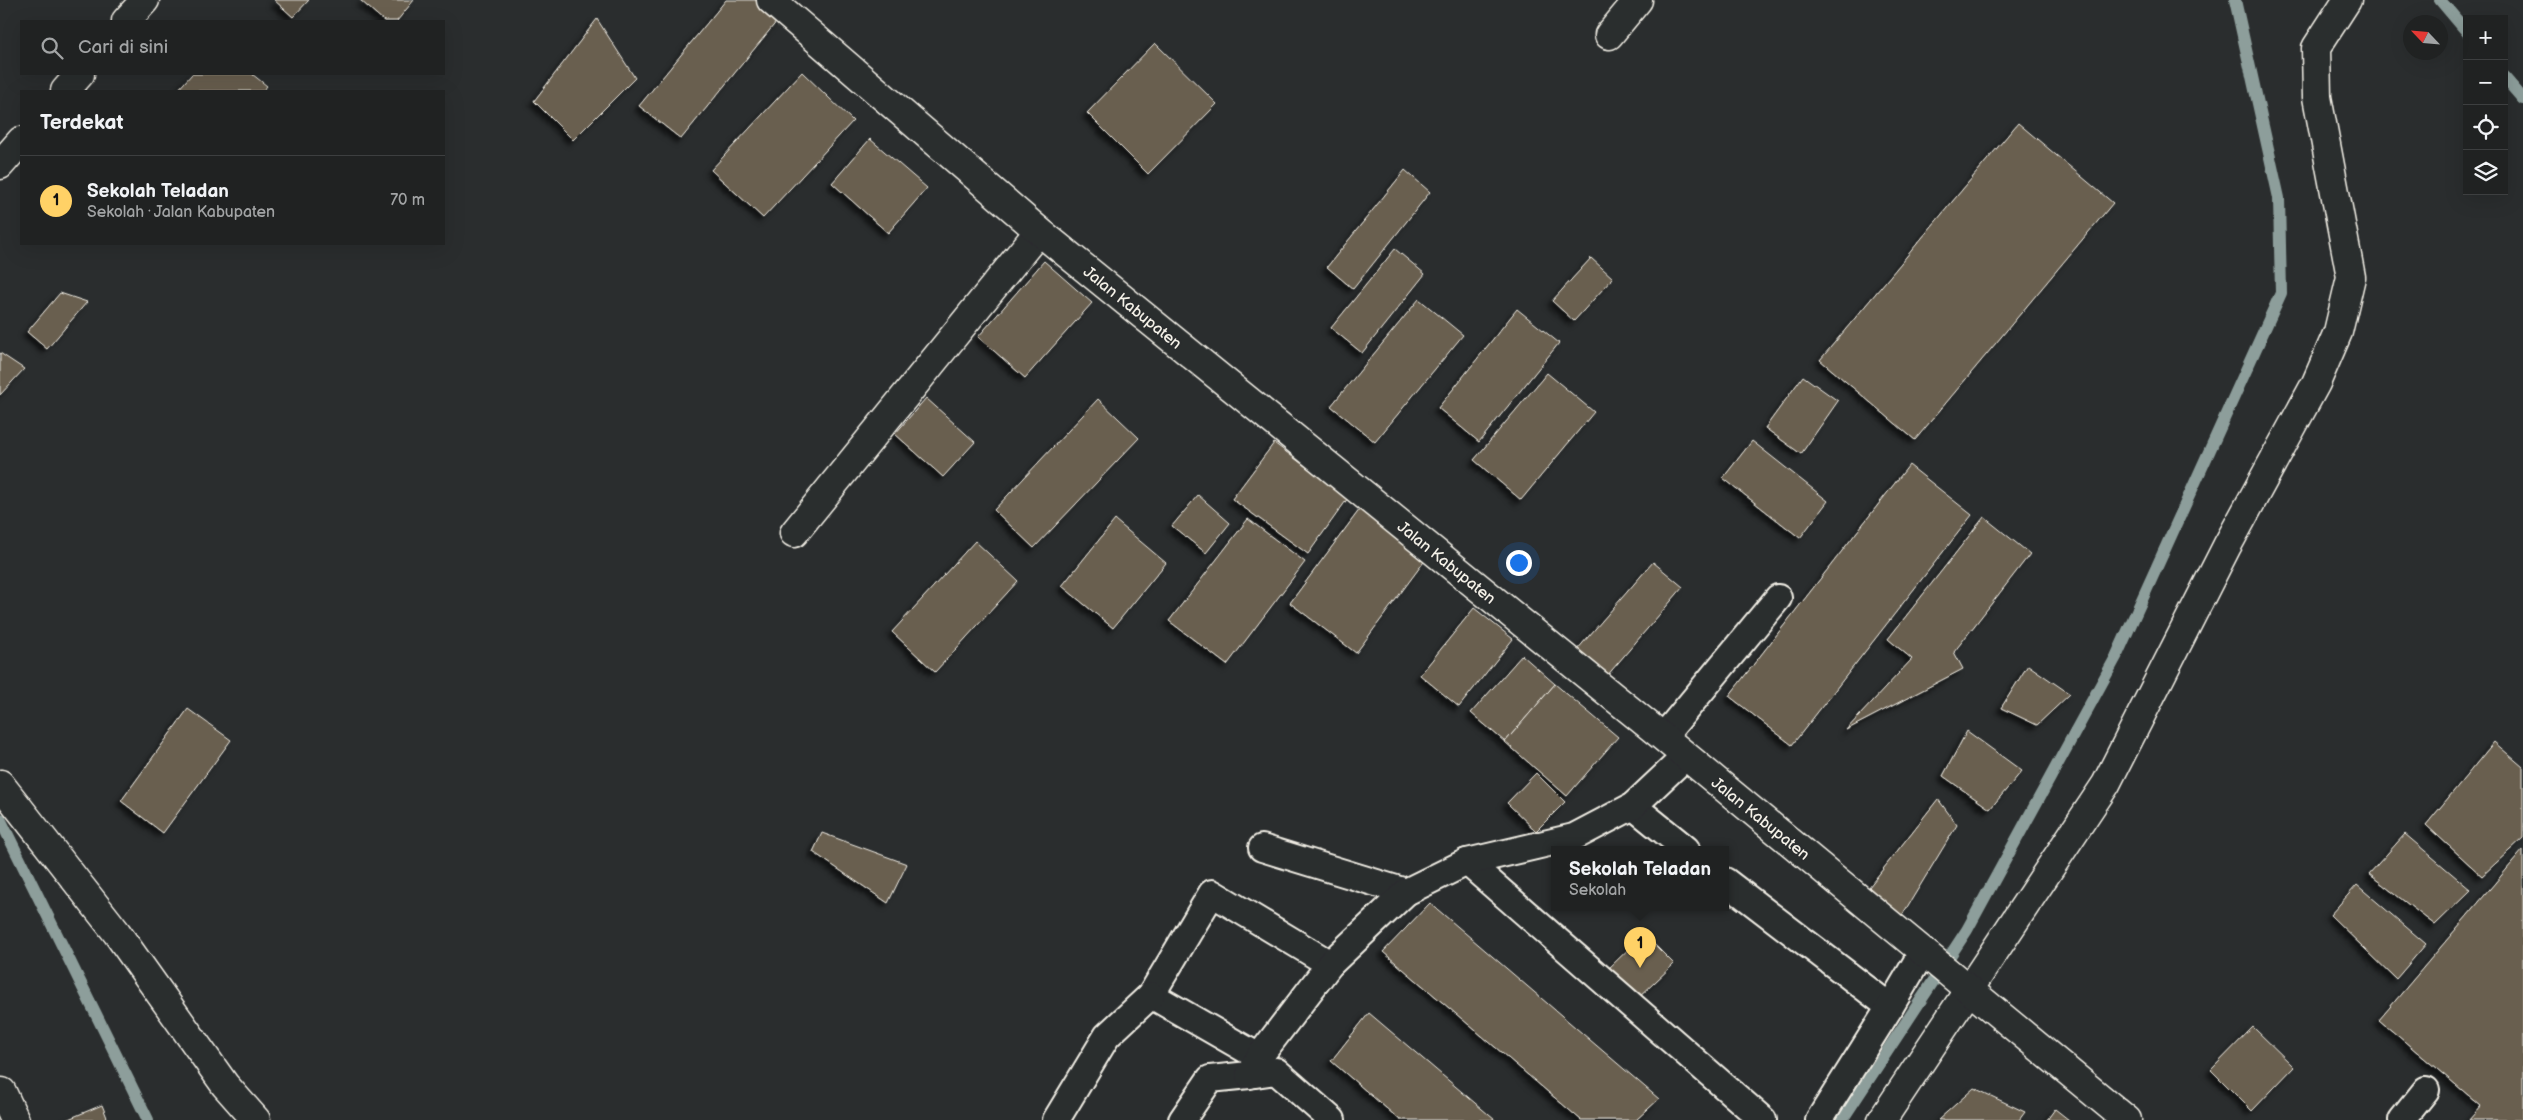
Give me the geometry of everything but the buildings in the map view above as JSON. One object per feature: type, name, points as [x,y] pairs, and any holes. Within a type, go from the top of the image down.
[{"type":"street","points":[[127,20],[145,0]]},
{"type":"street","name":"Jalan Kabupaten","points":[[772,0],[1039,231],[1663,737],[2127,1120]]},
{"type":"street","points":[[1609,35],[1638,0]]},
{"type":"street","points":[[1882,1120],[1946,970],[2106,784],[2227,546],[2316,383],[2338,332],[2352,276],[2317,97],[2316,48],[2347,0]]},
{"type":"street","points":[[66,90],[79,75]]},
{"type":"street","points":[[0,165],[20,142]]},
{"type":"street","points":[[794,533],[1039,231]]},
{"type":"street","points":[[0,784],[117,933],[225,1085],[256,1120]]},
{"type":"street","points":[[2,1092],[15,1120]]},
{"type":"lane","points":[[1663,737],[1778,598]]},
{"type":"lane","points":[[1182,1120],[1210,1079],[1254,1066],[1330,964],[1406,892],[1467,862],[1574,837],[1633,806],[1686,756]]},
{"type":"lane","points":[[1633,806],[1682,846]]},
{"type":"lane","points":[[1262,848],[1406,892]]},
{"type":"lane","points":[[1467,862],[1763,1120]]},
{"type":"lane","points":[[1729,884],[1890,1008]]},
{"type":"lane","points":[[1056,1120],[1107,1036],[1151,995],[1212,893],[1330,964]]},
{"type":"lane","points":[[1819,1120],[1890,1008],[1946,970]]},
{"type":"lane","points":[[1151,995],[1254,1066],[1276,1071],[1332,1120]]},
{"type":"lane","points":[[2402,1120],[2426,1090]]},
{"type":"waterway","points":[[1842,1120],[1967,930],[2116,657],[2281,293],[2279,198],[2235,0]]},
{"type":"waterway","points":[[2440,0],[2463,27]]},
{"type":"waterway","points":[[2508,82],[2523,99]]},
{"type":"waterway","points":[[0,819],[148,1120]]},
{"type":"place","name":"Sekolah Teladan","points":[[1640,968]]}]
